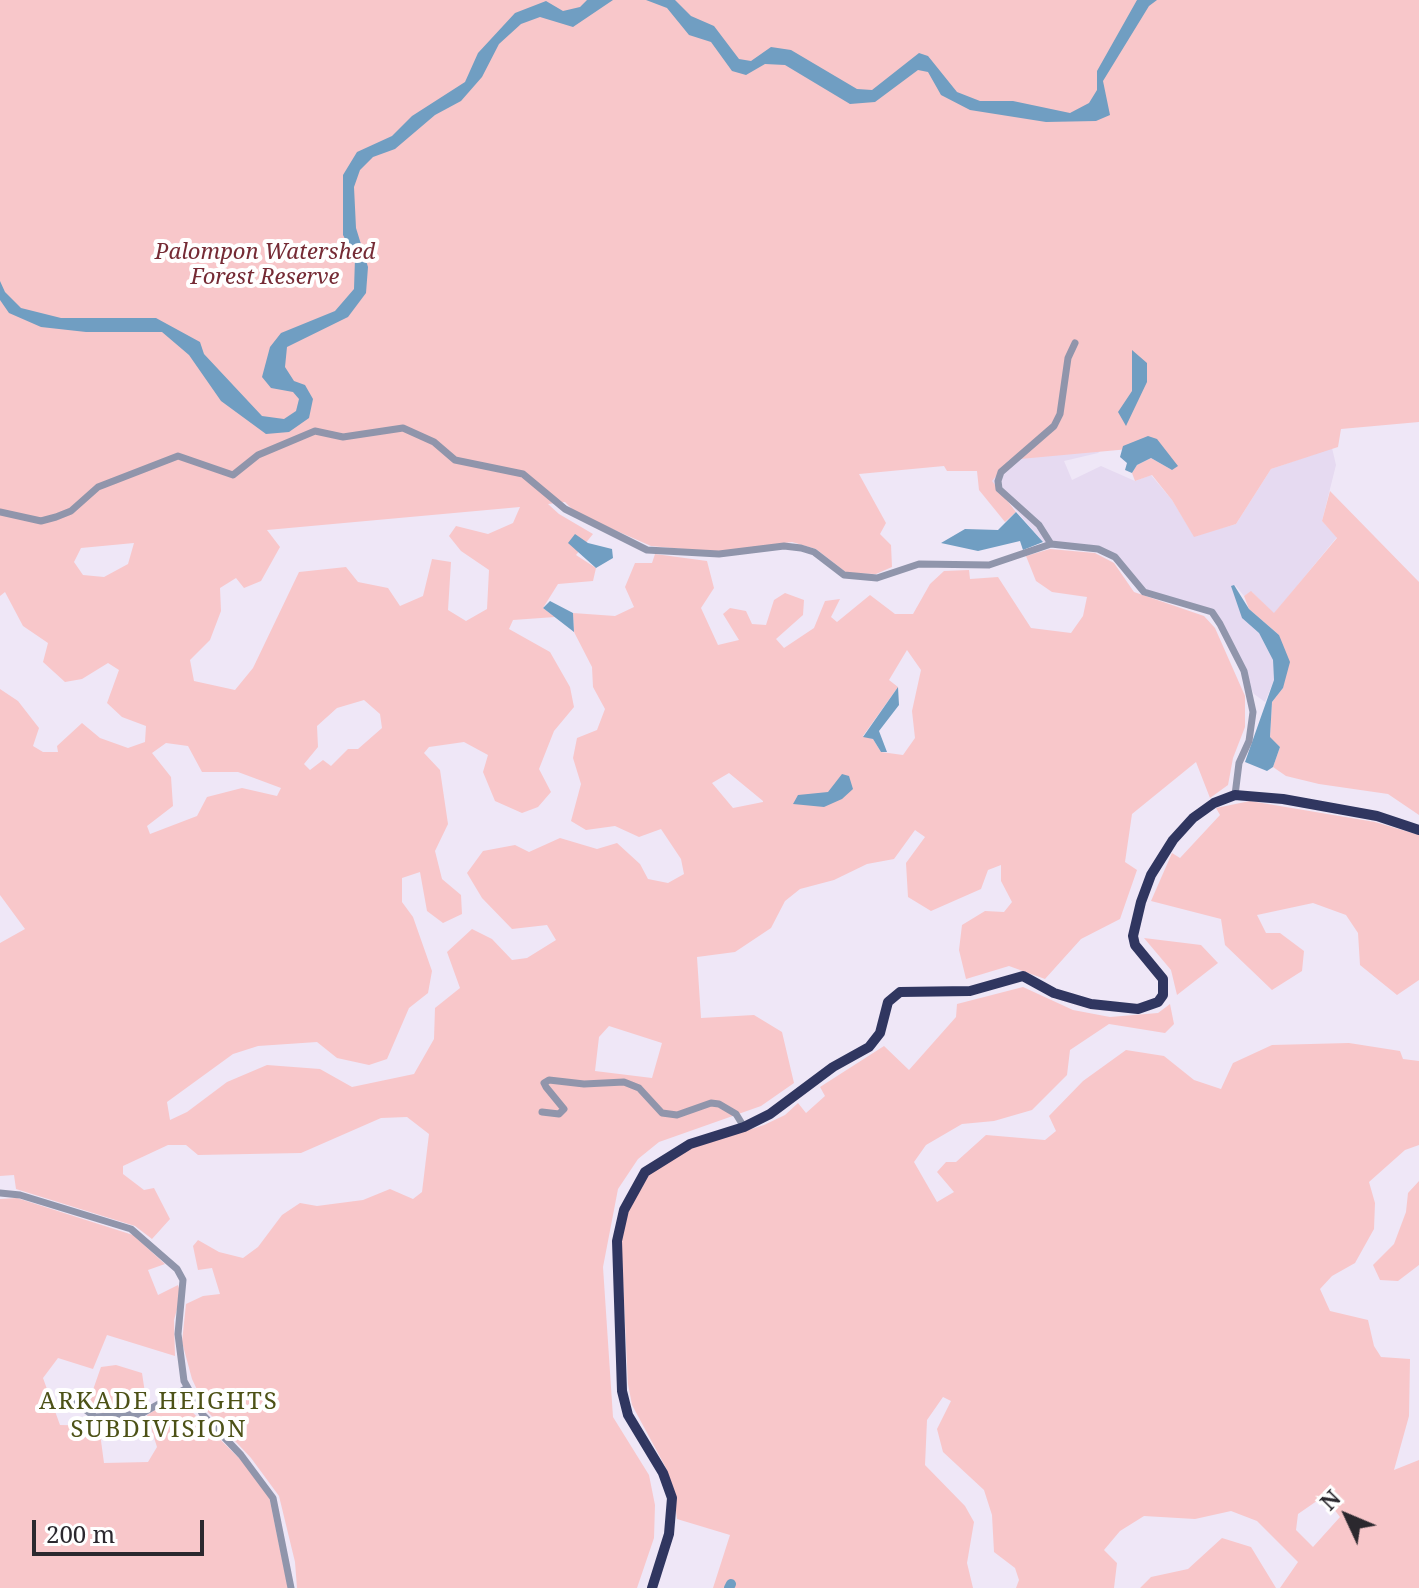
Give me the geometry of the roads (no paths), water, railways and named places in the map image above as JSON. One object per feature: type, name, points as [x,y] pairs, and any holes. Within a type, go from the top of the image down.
[{"type":"highway","points":[[652,1588],[669,1534],[672,1498],[663,1473],[628,1415],[622,1391],[617,1241],[632,1190],[645,1172],[690,1144],[744,1127],[787,1103],[833,1067],[869,1047],[880,1033],[888,1002],[900,992],[970,991],[1023,976],[1054,993],[1093,1005],[1138,1009],[1158,1002],[1163,995],[1163,979],[1135,945],[1133,936],[1151,875],[1193,818],[1214,803],[1235,795],[1364,814],[1419,830]]},
{"type":"street","points":[[1051,544],[1039,525],[999,489],[998,481],[1001,472],[1054,426],[1060,414],[1068,358],[1075,343]]},
{"type":"street","points":[[0,512],[41,521],[56,517],[71,511],[98,487],[178,456],[189,457],[224,475],[233,475],[258,455],[315,431],[343,437],[403,428],[434,442],[455,460],[523,474],[565,509],[647,550],[719,554],[801,548],[814,552],[844,575],[877,578],[919,564],[989,565],[1051,544],[1098,549],[1115,557],[1144,592],[1212,612],[1244,671],[1251,694],[1252,727],[1239,763],[1235,795]]},
{"type":"street","points":[[542,1112],[559,1114],[564,1109],[546,1087],[544,1083],[549,1080],[584,1084],[624,1082],[639,1088],[662,1113],[677,1115],[711,1103],[719,1104],[736,1114],[744,1127]]},
{"type":"street","points":[[0,1193],[20,1195],[131,1229],[177,1269],[183,1280],[178,1334],[187,1388],[203,1415],[241,1455],[273,1498],[291,1588]]},
{"type":"street","points":[[74,1401],[95,1417],[141,1414],[187,1388]]},
{"type":"water","points":[[587,0],[613,0],[573,27],[540,17],[521,24],[499,44],[482,77],[461,101],[435,115],[395,149],[373,157],[360,170],[354,187],[356,228],[368,267],[366,293],[348,317],[287,347],[285,367],[294,381],[305,385],[313,399],[309,418],[289,432],[266,434],[221,401],[189,355],[162,332],[86,332],[41,327],[9,313],[0,300],[0,281],[5,292],[21,308],[61,318],[156,318],[200,342],[204,354],[262,416],[284,419],[296,411],[299,399],[293,392],[271,388],[262,377],[270,347],[281,333],[335,311],[354,289],[355,258],[343,235],[343,175],[357,152],[392,136],[412,116],[465,82],[478,53],[515,13],[546,1],[563,11],[580,7]]},
{"type":"water","points":[[646,0],[675,0],[691,16],[714,26],[739,59],[751,61],[771,47],[791,50],[857,89],[872,90],[919,53],[928,56],[957,92],[980,101],[1013,101],[1070,113],[1089,103],[1097,90],[1097,71],[1137,0],[1157,0],[1149,6],[1103,81],[1110,115],[1096,121],[1046,122],[970,110],[941,95],[928,72],[918,70],[875,102],[850,104],[785,65],[765,64],[746,75],[732,71],[711,42],[689,35],[667,8]]},
{"type":"water","points":[[1132,350],[1147,363],[1147,382],[1126,426],[1118,412],[1132,391]]},
{"type":"water","points":[[1148,436],[1157,439],[1178,466],[1172,470],[1151,458],[1137,465],[1132,473],[1125,470],[1127,463],[1120,457],[1123,446]]},
{"type":"water","points":[[1016,512],[1043,542],[1023,550],[1020,541],[978,551],[941,543],[965,529],[998,530]]},
{"type":"water","points":[[575,534],[588,543],[612,549],[613,558],[596,568],[568,543]]},
{"type":"water","points":[[1234,585],[1249,609],[1279,635],[1290,662],[1283,688],[1272,702],[1270,737],[1280,747],[1273,767],[1267,771],[1245,762],[1274,680],[1273,660],[1259,633],[1242,618],[1231,586]]},
{"type":"water","points":[[550,601],[573,613],[574,632],[543,608]]},
{"type":"water","points":[[898,687],[899,705],[879,731],[887,752],[881,752],[873,739],[863,737]]},
{"type":"water","points":[[842,774],[849,776],[853,789],[842,799],[824,807],[793,804],[798,795],[828,792]]},
{"type":"waterway","points":[[729,1588],[731,1584]]},
{"type":"district","name":"ARKADE HEIGHTS SUBDIVISION","points":[[159,1416]]},
{"type":"park label","name":"Palompon Watershed Forest Reserve","points":[[265,266]]}]
